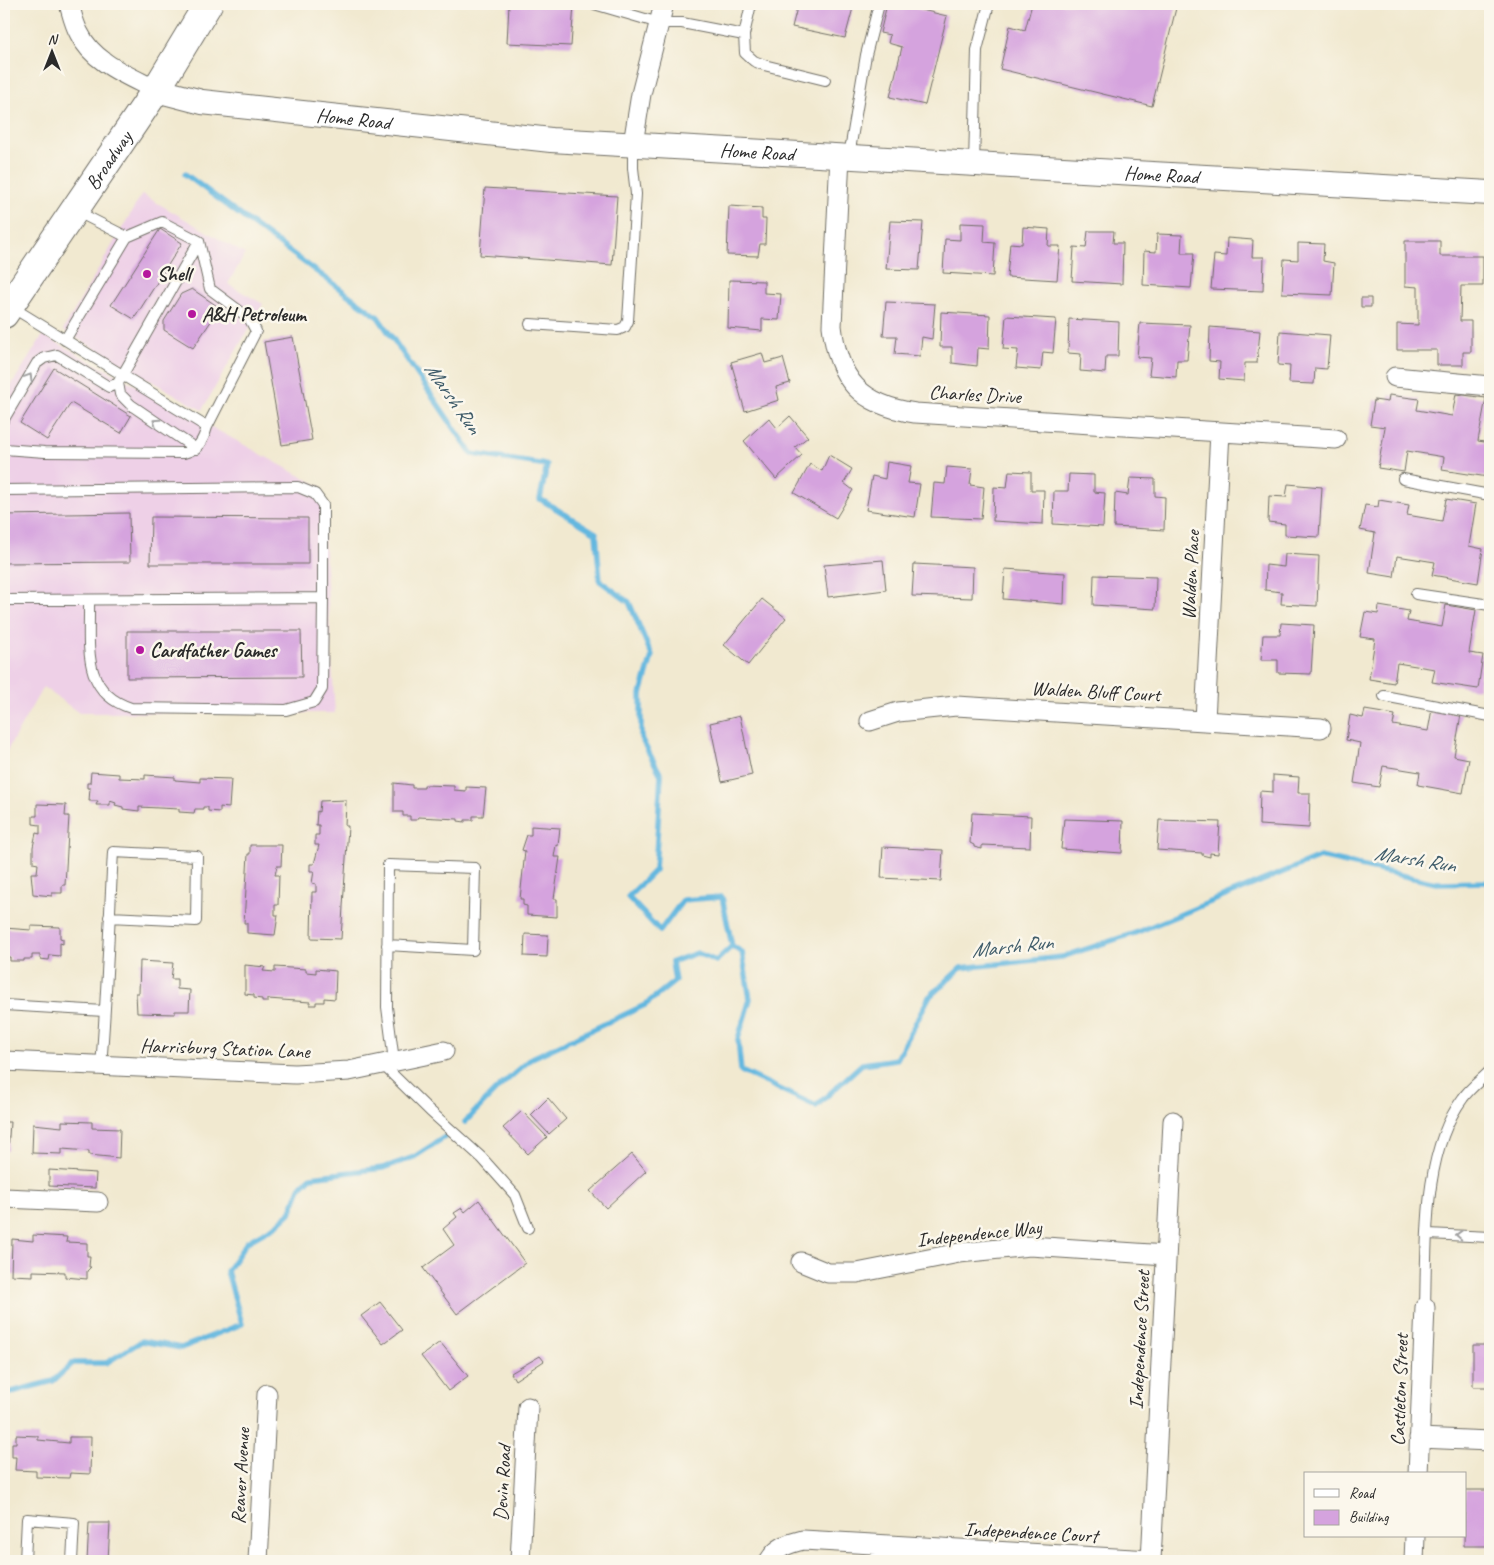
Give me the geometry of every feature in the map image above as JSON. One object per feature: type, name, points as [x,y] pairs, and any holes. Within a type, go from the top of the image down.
[{"type":"main road","name":"Broadway","points":[[7,310],[156,90],[208,4]]},
{"type":"street","name":"Home Road","points":[[69,4],[79,35],[112,68],[156,90],[202,102],[551,140],[844,155],[1490,193]]},
{"type":"street","points":[[634,144],[641,94],[664,4]]},
{"type":"street","name":"Charles Drive","points":[[844,155],[832,326],[834,346],[842,369],[855,387],[872,401],[893,410],[915,413],[1336,438]]},
{"type":"street","points":[[1395,377],[1490,386]]},
{"type":"street","name":"Walden Place","points":[[1205,720],[1220,432]]},
{"type":"street","name":"Walden Bluff Court","points":[[870,721],[898,712],[956,706],[1321,728]]},
{"type":"street","name":"Harrisburg Station Lane","points":[[4,1061],[295,1074],[349,1071],[444,1051]]},
{"type":"street","name":"Independence Street","points":[[1151,1561],[1173,1121]]},
{"type":"street","points":[[4,1198],[98,1202]]},
{"type":"street","name":"Independence Way","points":[[800,1262],[828,1272],[857,1272],[958,1253],[1030,1246],[1166,1255]]},
{"type":"street","name":"Castleton Street","points":[[1418,1472],[1425,1307]]},
{"type":"street","name":"Reaver Avenue","points":[[258,1561],[267,1394]]},
{"type":"street","name":"Devin Road","points":[[520,1561],[528,1407]]},
{"type":"street","points":[[1419,1438],[1490,1441]]},
{"type":"street","points":[[1414,1561],[1415,1538]]},
{"type":"street","name":"Independence Court","points":[[768,1561],[774,1552],[785,1544],[803,1540],[908,1548],[1151,1561]]},
{"type":"street","name":"Independence Court","points":[[878,1561],[908,1548]]},
{"type":"lane","points":[[594,4],[659,24],[682,22],[744,35]]},
{"type":"lane","points":[[751,4],[744,35],[745,53],[754,61],[825,80]]},
{"type":"lane","points":[[844,155],[879,4]]},
{"type":"lane","points":[[974,164],[978,50],[989,4]]},
{"type":"lane","points":[[530,324],[618,330],[625,327],[628,321],[636,194],[633,168],[634,144]]},
{"type":"lane","points":[[74,210],[127,237]]},
{"type":"lane","points":[[4,449],[45,452],[184,453],[196,449],[204,438],[207,427],[256,331],[250,318],[210,289],[199,241],[162,222],[127,237],[65,340]]},
{"type":"lane","points":[[196,449],[131,405],[120,394],[121,379],[199,241]]},
{"type":"lane","points":[[7,310],[65,340],[121,379],[207,427]]},
{"type":"lane","points":[[4,419],[37,363],[44,358],[57,355],[109,387],[121,379]]},
{"type":"lane","points":[[1490,375],[1490,386]]},
{"type":"lane","points":[[1403,479],[1490,495]]},
{"type":"lane","points":[[4,490],[298,487],[315,494],[323,506],[322,689],[314,702],[286,710],[131,708],[115,703],[102,691],[92,675],[89,600]]},
{"type":"lane","points":[[1416,594],[1490,605]]},
{"type":"lane","points":[[4,600],[323,598]]},
{"type":"lane","points":[[1384,696],[1490,716]]},
{"type":"lane","points":[[101,1066],[109,917],[113,852],[197,856],[196,920],[109,917]]},
{"type":"lane","points":[[387,945],[474,950],[476,868],[388,865],[387,945],[388,1062],[430,1111],[482,1158],[515,1195],[528,1228]]},
{"type":"lane","points":[[4,1005],[104,1011]]},
{"type":"lane","points":[[1425,1307],[1430,1184],[1439,1143],[1462,1098],[1490,1071]]},
{"type":"lane","points":[[1428,1234],[1490,1236]]},
{"type":"lane","points":[[25,1561],[27,1519],[74,1523],[72,1561]]},
{"type":"shaded area","points":[[142,194],[245,254],[228,284],[263,304],[202,410],[63,330]]},
{"type":"shaded area","points":[[43,335],[321,487],[335,713],[79,713],[43,687],[4,756],[4,397]]},
{"type":"building","points":[[509,4],[574,4],[571,46],[507,43]]},
{"type":"building","points":[[798,4],[854,4],[845,38],[792,27]]},
{"type":"building","points":[[887,4],[897,4],[947,16],[925,105],[890,97],[902,47],[888,43],[890,35],[880,33]]},
{"type":"building","points":[[1032,4],[1177,4],[1152,106],[1000,69],[1010,26],[1025,30]]},
{"type":"building","points":[[485,188],[617,196],[612,265],[480,255]]},
{"type":"building","points":[[729,206],[762,208],[762,219],[766,219],[765,244],[760,244],[758,256],[727,255]]},
{"type":"building","points":[[890,221],[923,222],[919,270],[886,269]]},
{"type":"building","points":[[960,223],[985,224],[984,242],[995,243],[993,276],[943,273],[945,239],[960,240]]},
{"type":"building","points":[[1023,227],[1049,229],[1048,246],[1060,246],[1057,280],[1007,277],[1010,243],[1022,244]]},
{"type":"building","name":"Shell","points":[[160,229],[182,243],[134,319],[111,305]]},
{"type":"building","points":[[1088,231],[1114,231],[1113,243],[1123,243],[1122,284],[1072,281],[1074,247],[1086,248]]},
{"type":"building","points":[[1157,234],[1182,235],[1181,253],[1194,253],[1191,288],[1143,285],[1144,251],[1156,252]]},
{"type":"building","points":[[1227,238],[1253,240],[1252,257],[1264,257],[1263,291],[1211,289],[1214,255],[1226,256]]},
{"type":"building","points":[[1405,241],[1440,241],[1440,256],[1483,256],[1483,286],[1461,286],[1460,321],[1471,321],[1471,352],[1463,352],[1463,365],[1437,365],[1437,350],[1397,350],[1397,324],[1418,325],[1418,287],[1405,286]]},
{"type":"building","points":[[1298,243],[1324,244],[1323,261],[1334,263],[1332,295],[1282,293],[1284,259],[1298,260]]},
{"type":"building","points":[[729,280],[764,281],[764,293],[781,294],[779,320],[762,319],[762,331],[728,328]]},
{"type":"building","name":"A&H Petroleum","points":[[192,289],[220,308],[193,348],[164,330],[164,321],[181,294]]},
{"type":"building","points":[[1361,298],[1371,298],[1371,307],[1361,307]]},
{"type":"building","points":[[886,302],[935,304],[932,339],[922,337],[920,356],[895,354],[897,336],[883,336]]},
{"type":"building","points":[[941,312],[990,315],[989,349],[978,348],[977,366],[952,363],[952,347],[940,347]]},
{"type":"building","points":[[1006,316],[1056,319],[1053,353],[1043,352],[1041,370],[1016,368],[1018,350],[1003,349]]},
{"type":"building","points":[[1069,319],[1119,322],[1118,356],[1106,356],[1105,373],[1080,371],[1081,354],[1068,353]]},
{"type":"building","points":[[1140,323],[1190,325],[1187,360],[1177,360],[1176,377],[1149,375],[1151,358],[1137,357]]},
{"type":"building","points":[[1210,327],[1260,331],[1257,363],[1245,363],[1244,381],[1219,379],[1220,362],[1209,361]]},
{"type":"building","points":[[1280,331],[1330,335],[1327,369],[1315,368],[1314,384],[1289,383],[1290,366],[1278,365]]},
{"type":"building","points":[[293,337],[312,440],[282,445],[264,342]]},
{"type":"building","points":[[762,353],[765,363],[783,358],[790,383],[776,387],[779,400],[745,411],[731,362]]},
{"type":"building","points":[[54,368],[131,416],[121,433],[71,403],[47,440],[20,423]]},
{"type":"building","points":[[1456,394],[1486,398],[1478,441],[1490,443],[1488,477],[1442,470],[1444,457],[1407,451],[1404,472],[1378,468],[1385,427],[1370,425],[1374,400],[1388,402],[1389,395],[1419,399],[1417,410],[1452,416]]},
{"type":"building","points":[[790,416],[808,437],[795,447],[802,455],[776,479],[744,441],[769,418],[777,428]]},
{"type":"building","points":[[829,455],[852,469],[844,483],[853,490],[836,518],[794,493],[810,464],[822,471]]},
{"type":"building","points":[[887,462],[911,466],[908,483],[920,484],[915,517],[866,510],[872,476],[885,479]]},
{"type":"building","points":[[947,467],[972,469],[970,485],[984,487],[981,519],[931,517],[934,483],[945,484]]},
{"type":"building","points":[[1009,471],[1031,472],[1031,490],[1044,490],[1043,524],[993,521],[994,487],[1007,488]]},
{"type":"building","points":[[1069,474],[1094,475],[1094,492],[1105,493],[1103,527],[1053,524],[1054,491],[1068,491]]},
{"type":"building","points":[[1130,478],[1155,479],[1155,496],[1165,497],[1164,530],[1114,527],[1115,493],[1128,495]]},
{"type":"building","points":[[1288,484],[1322,487],[1319,537],[1285,535],[1285,524],[1268,522],[1269,496],[1286,497]]},
{"type":"building","points":[[1446,499],[1476,504],[1469,546],[1483,549],[1478,583],[1432,575],[1435,562],[1397,556],[1394,577],[1369,573],[1375,533],[1360,530],[1365,505],[1378,507],[1379,500],[1409,505],[1407,515],[1442,521]]},
{"type":"building","points":[[129,513],[130,562],[4,563],[4,515]]},
{"type":"building","points":[[151,517],[308,518],[308,564],[150,564]]},
{"type":"building","points":[[1285,554],[1319,556],[1317,606],[1281,604],[1282,592],[1265,590],[1266,565],[1284,567]]},
{"type":"building","points":[[883,560],[886,590],[828,597],[824,565]]},
{"type":"building","points":[[914,564],[973,567],[972,598],[912,596]]},
{"type":"building","points":[[1005,569],[1065,573],[1064,604],[1003,599]]},
{"type":"building","points":[[1094,575],[1156,577],[1155,609],[1093,605]]},
{"type":"building","points":[[762,599],[786,618],[748,665],[724,645]]},
{"type":"building","points":[[1446,605],[1476,610],[1469,653],[1483,655],[1478,689],[1432,682],[1435,669],[1397,663],[1394,683],[1369,679],[1375,639],[1360,637],[1365,612],[1378,614],[1379,606],[1409,611],[1407,621],[1442,627]]},
{"type":"building","points":[[1281,623],[1314,625],[1311,674],[1278,673],[1278,660],[1261,660],[1263,635],[1280,635]]},
{"type":"building","points":[[127,631],[301,631],[302,677],[127,678]]},
{"type":"building","points":[[1432,709],[1461,714],[1454,756],[1469,759],[1463,793],[1418,785],[1420,772],[1383,766],[1379,787],[1354,783],[1360,743],[1346,740],[1350,715],[1363,718],[1365,710],[1395,715],[1393,725],[1428,731]]},
{"type":"building","points":[[740,716],[752,775],[722,782],[710,723]]},
{"type":"building","points":[[91,772],[119,774],[119,778],[145,779],[145,775],[175,777],[175,780],[200,782],[200,778],[231,779],[229,808],[220,807],[220,812],[208,811],[208,807],[203,807],[203,809],[195,809],[194,813],[179,812],[179,809],[139,807],[139,811],[123,809],[123,807],[115,805],[116,803],[110,801],[110,805],[96,805],[98,801],[89,801],[90,788],[87,788],[87,783],[90,783]]},
{"type":"building","points":[[1273,775],[1299,777],[1298,793],[1310,793],[1309,828],[1259,825],[1260,791],[1273,792]]},
{"type":"building","points":[[394,783],[412,785],[412,788],[424,788],[424,785],[454,786],[454,790],[466,791],[466,787],[486,788],[483,816],[473,816],[473,820],[465,820],[465,822],[458,821],[458,819],[418,817],[416,820],[410,820],[410,816],[403,816],[403,812],[394,812]]},
{"type":"building","points":[[346,800],[345,826],[348,826],[341,939],[311,938],[312,892],[316,892],[316,884],[312,883],[314,871],[310,871],[310,864],[314,864],[319,845],[315,845],[315,835],[319,835],[319,825],[316,825],[317,811],[319,812],[320,801]]},
{"type":"building","points":[[37,804],[66,805],[65,816],[69,816],[65,885],[62,885],[62,893],[52,893],[52,896],[33,894],[31,873],[37,873],[38,864],[33,863],[33,847],[36,833],[40,834],[40,825],[33,824],[33,816],[37,816]]},
{"type":"building","points":[[972,813],[1031,816],[1030,847],[982,845],[982,849],[974,847],[970,843]]},
{"type":"building","points":[[1064,819],[1123,821],[1122,853],[1061,849]]},
{"type":"building","points":[[1159,820],[1220,822],[1218,854],[1210,853],[1210,857],[1202,855],[1202,853],[1157,850]]},
{"type":"building","points":[[531,826],[560,828],[558,846],[556,845],[554,857],[560,857],[554,899],[557,899],[557,917],[527,915],[527,906],[523,905],[523,899],[520,899],[525,851],[522,850],[527,835],[531,835]]},
{"type":"building","points":[[250,845],[282,845],[281,866],[277,866],[275,875],[279,875],[278,905],[275,905],[275,915],[278,915],[275,935],[247,933],[247,923],[244,923]]},
{"type":"building","points":[[883,847],[943,850],[941,881],[881,878]]},
{"type":"building","points":[[31,926],[60,927],[60,938],[63,939],[63,944],[60,943],[60,956],[50,955],[49,960],[40,959],[40,955],[32,955],[32,959],[24,959],[24,961],[10,961],[10,957],[4,957],[4,928],[31,930]]},
{"type":"building","points":[[525,934],[548,935],[547,957],[524,956]]},
{"type":"building","points":[[140,961],[173,963],[171,979],[177,979],[177,989],[190,990],[189,1011],[175,1011],[175,1014],[137,1013],[136,993],[139,993]]},
{"type":"building","points":[[245,965],[265,967],[263,971],[275,972],[275,967],[306,969],[306,972],[316,973],[316,969],[336,971],[335,999],[324,998],[324,1002],[316,1002],[316,1005],[310,1005],[310,1002],[268,999],[268,1002],[262,1002],[262,999],[254,998],[254,995],[245,994]]},
{"type":"building","points":[[548,1098],[566,1119],[549,1134],[531,1115]]},
{"type":"building","points":[[522,1111],[547,1137],[528,1154],[503,1128]]},
{"type":"building","points":[[62,1121],[92,1122],[92,1128],[120,1129],[119,1158],[89,1155],[89,1151],[62,1149],[62,1154],[32,1153],[33,1124],[62,1127]]},
{"type":"building","points":[[4,1122],[10,1122],[8,1151],[4,1151]]},
{"type":"building","points":[[632,1154],[646,1171],[606,1208],[590,1191]]},
{"type":"building","points":[[49,1170],[96,1173],[95,1188],[49,1186]]},
{"type":"building","points":[[479,1200],[525,1263],[457,1314],[423,1268],[454,1245],[443,1229],[457,1217],[454,1213],[462,1208],[465,1212]]},
{"type":"building","points":[[33,1235],[67,1237],[66,1242],[87,1243],[87,1256],[90,1256],[89,1267],[91,1267],[87,1271],[87,1279],[65,1277],[65,1272],[33,1271],[33,1276],[11,1275],[12,1239],[33,1241]]},
{"type":"building","points":[[380,1302],[402,1330],[383,1344],[361,1316]]},
{"type":"building","points":[[440,1342],[468,1376],[448,1391],[421,1356]]},
{"type":"building","points":[[1473,1345],[1490,1345],[1490,1387],[1473,1387]]},
{"type":"building","points":[[540,1356],[544,1361],[515,1380],[511,1373]]},
{"type":"building","points":[[16,1435],[38,1436],[38,1440],[69,1443],[69,1437],[91,1437],[90,1474],[70,1473],[69,1478],[36,1477],[36,1471],[15,1470],[16,1457],[12,1457],[12,1443],[16,1443]]},
{"type":"building","points":[[1466,1490],[1490,1490],[1490,1546],[1464,1546],[1464,1538],[1466,1538]]},
{"type":"building","points":[[89,1523],[110,1523],[108,1561],[87,1561]]},
{"type":"waterway","name":"Marsh Run","points":[[185,174],[378,317],[472,454],[547,465],[540,499],[596,533],[600,581],[629,602],[652,656],[641,694],[641,738],[661,775],[655,870],[628,897],[660,931],[683,900],[722,897],[732,946],[742,952],[750,999],[738,1039],[741,1071],[816,1106],[862,1064],[897,1059],[929,997],[961,968],[1062,957],[1135,933],[1320,857],[1436,883],[1490,882]]},
{"type":"waterway","points":[[465,1122],[497,1089],[532,1058],[645,1005],[675,981],[672,962],[697,953],[716,961],[732,946]]},
{"type":"waterway","points":[[4,1394],[53,1381],[73,1363],[106,1363],[142,1341],[181,1348],[242,1324],[227,1271],[247,1242],[277,1225],[290,1213],[300,1188],[311,1177],[383,1168],[414,1157],[445,1137]]},
{"type":"place","name":"Shell","points":[[147,274]]},
{"type":"place","name":"A&H Petroleum","points":[[192,314]]},
{"type":"place","name":"Cardfather Games","points":[[140,650]]}]
